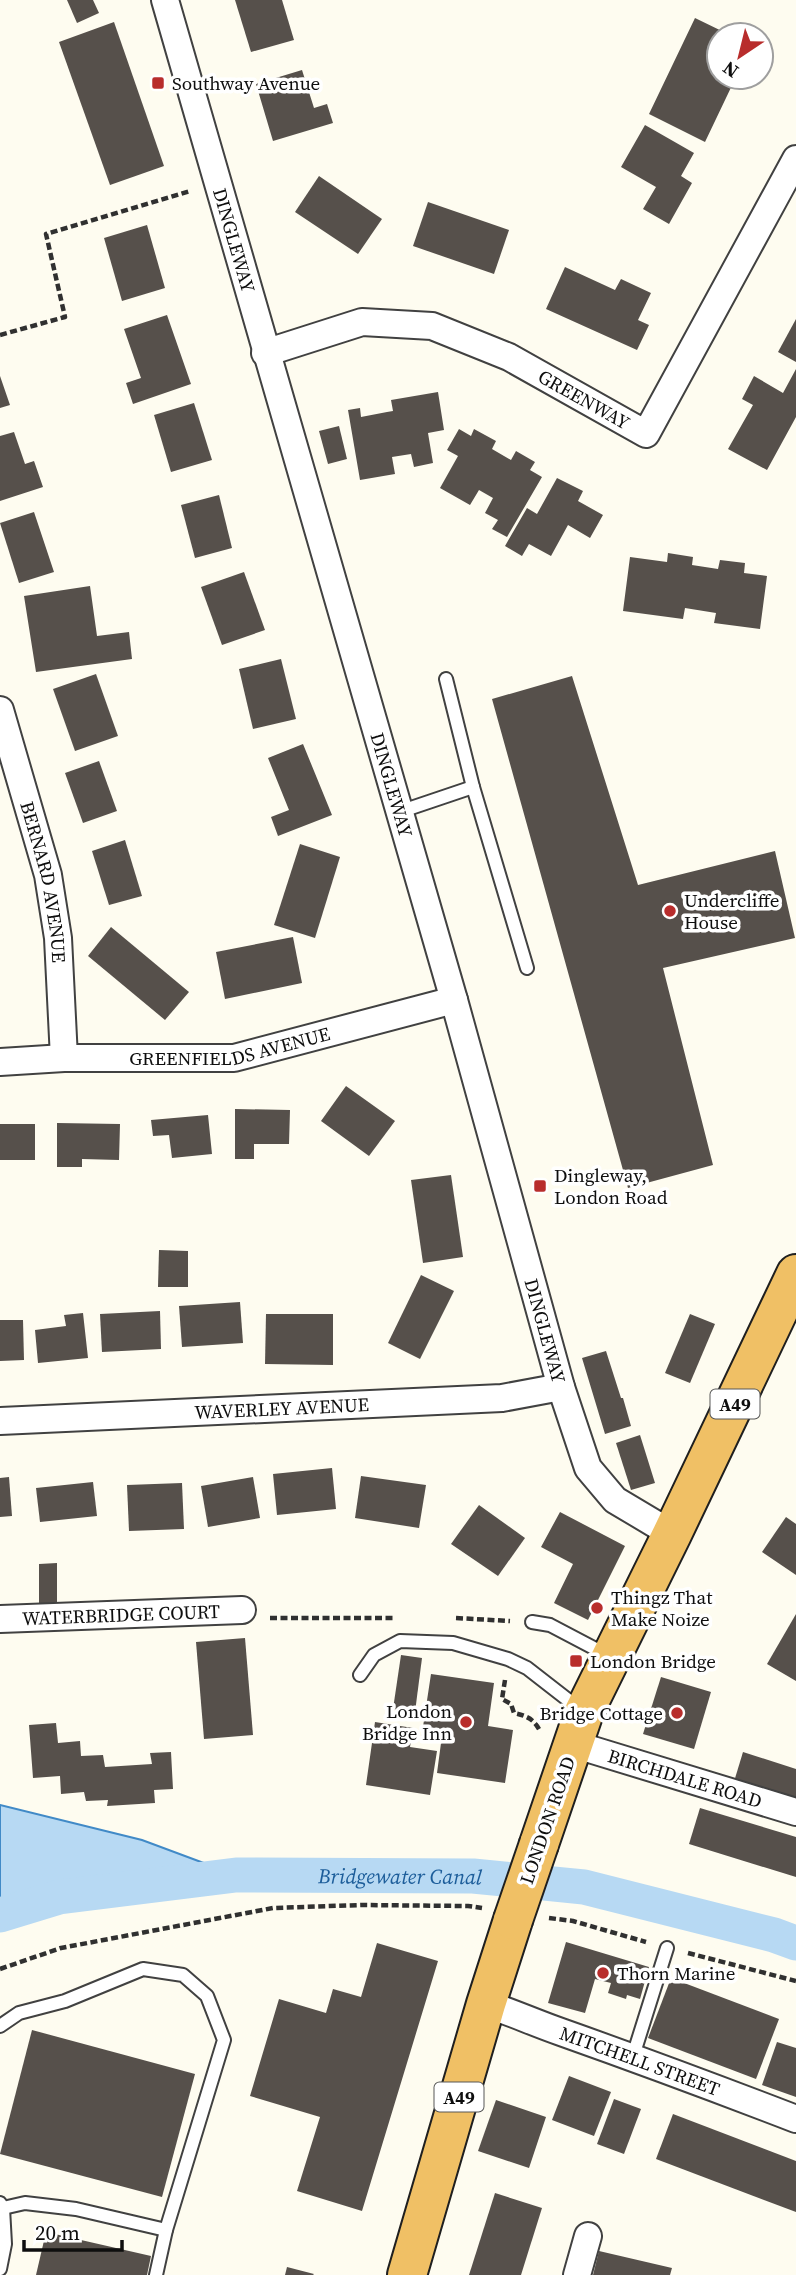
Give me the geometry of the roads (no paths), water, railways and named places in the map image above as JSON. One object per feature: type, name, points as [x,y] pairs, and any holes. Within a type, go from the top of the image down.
[{"type":"highway","name":"LONDON ROAD","points":[[407,2275],[486,2004],[518,1916],[539,1843],[566,1729],[612,1658],[672,1534],[787,1315],[796,1273]]},
{"type":"street","name":"DINGLEWAY","points":[[164,0],[454,1000],[561,1387],[588,1468],[615,1500],[672,1534]]},
{"type":"street","name":"GREENWAY","points":[[265,353],[362,322],[432,326],[509,358],[646,434],[796,159]]},
{"type":"street","name":"BERNARD AVENUE","points":[[1,715],[48,875],[58,938],[64,1058]]},
{"type":"street","name":"GREENFIELDS AVENUE","points":[[0,1062],[64,1058],[234,1058],[454,1000]]},
{"type":"street","name":"WAVERLEY AVENUE","points":[[0,1421],[502,1398],[561,1387]]},
{"type":"street","name":"WATERBRIDGE COURT","points":[[0,1619],[242,1610]]},
{"type":"street","name":"BIRCHDALE ROAD","points":[[566,1729],[796,1812]]},
{"type":"street","name":"MITCHELL STREET","points":[[486,2004],[633,2056],[796,2119]]},
{"type":"street","points":[[577,2275],[588,2236]]},
{"type":"lane","points":[[446,679],[473,787],[527,968]]},
{"type":"lane","points":[[399,812],[473,787]]},
{"type":"lane","points":[[532,1622],[550,1625],[612,1658]]},
{"type":"lane","points":[[360,1675],[374,1655],[400,1642],[453,1643],[508,1659],[527,1668],[566,1729]]},
{"type":"lane","points":[[633,2056],[667,1948]]},
{"type":"lane","points":[[0,2026],[19,2013],[65,2001],[143,1969],[183,1975],[207,1996],[224,2040],[166,2230],[156,2275]]},
{"type":"lane","points":[[0,2270],[5,2244],[1,2205],[25,2203],[76,2209],[166,2230]]},
{"type":"water","points":[[0,1805],[142,1840],[236,1875],[59,1897],[0,1915]]},
{"type":"waterway","name":"Bridgewater Canal","points":[[0,1915],[59,1897],[236,1875],[473,1876],[584,1887],[774,1935],[796,1943]]},
{"type":"place","name":"Southway Avenue","points":[[158,83]]},
{"type":"place","name":"Undercliffe House","points":[[670,911]]},
{"type":"place","name":"Dingleway, London Road","points":[[540,1186]]},
{"type":"place","name":"Thingz That Make Noize","points":[[597,1608]]},
{"type":"place","name":"London Bridge","points":[[576,1661]]},
{"type":"place","name":"Bridge Cottage","points":[[677,1713]]},
{"type":"place","name":"London Bridge Inn","points":[[466,1722]]},
{"type":"place","name":"Thorn Marine","points":[[603,1973]]}]
